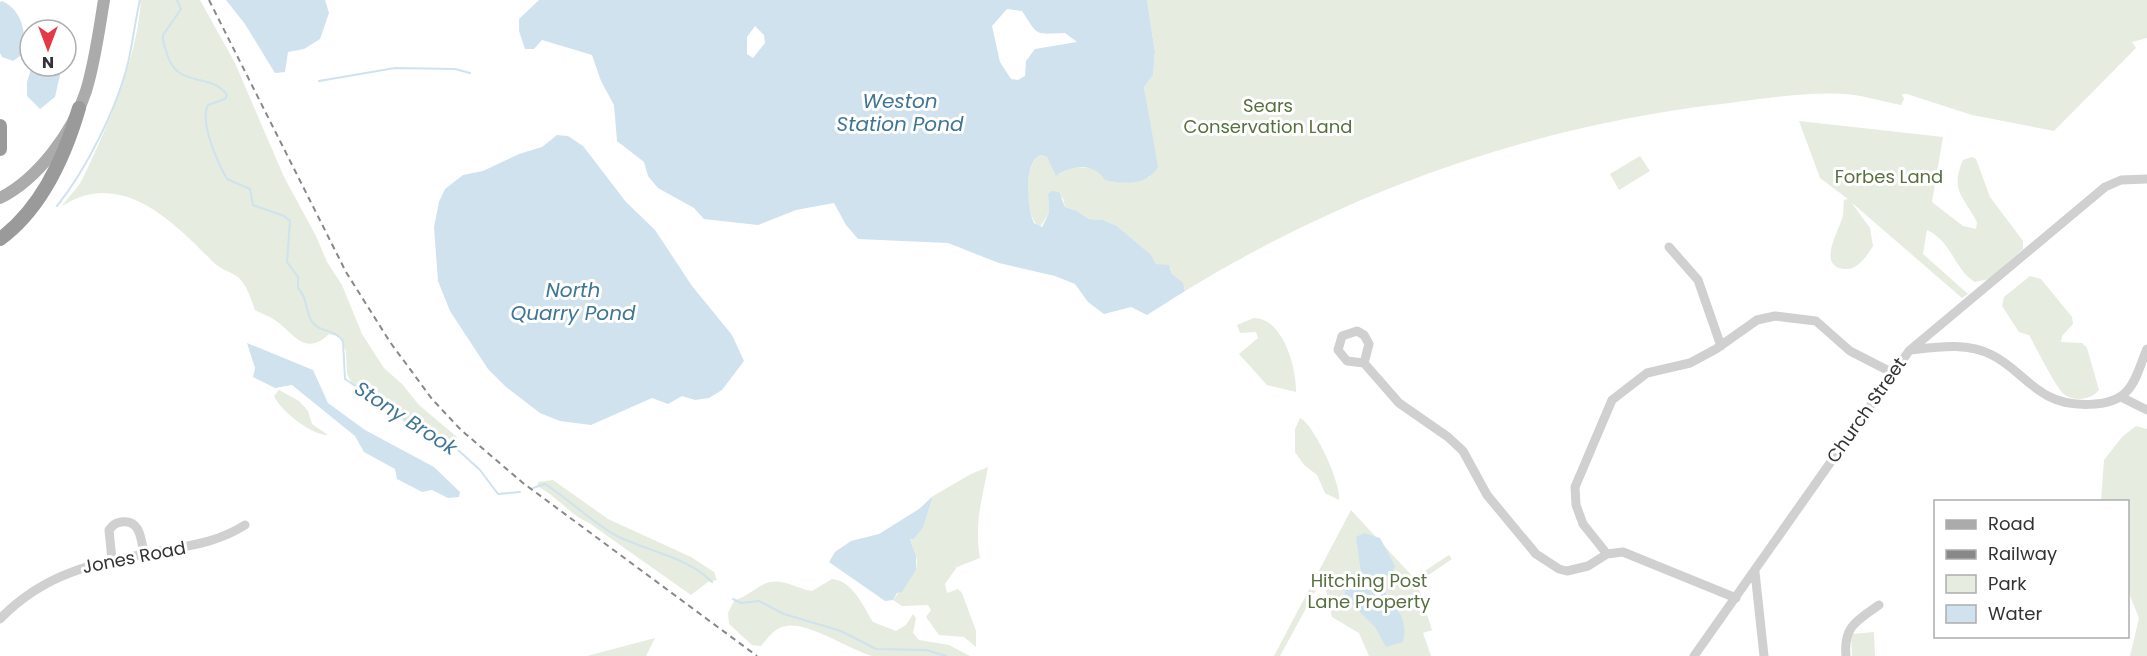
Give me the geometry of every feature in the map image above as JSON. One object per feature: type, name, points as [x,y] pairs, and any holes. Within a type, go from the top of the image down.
[{"type":"highway","points":[[0,239],[20,222],[36,201],[73,129],[79,108]]},
{"type":"highway","points":[[0,126],[0,149]]},
{"type":"main road","points":[[0,198],[26,181],[42,164],[79,108],[90,75],[104,0]]},
{"type":"street","name":"Church Street","points":[[1694,656],[1755,572],[1891,372],[1909,351],[2105,187],[2121,180],[2147,179]]},
{"type":"street","points":[[1669,247],[1698,280],[1721,346]]},
{"type":"street","points":[[1607,554],[1583,524],[1576,505],[1575,487],[1612,400],[1647,373],[1690,363],[1721,346],[1757,320],[1775,316],[1792,316],[1815,321],[1850,351],[1891,372]]},
{"type":"street","points":[[1909,351],[1953,346],[1974,348],[1991,354],[2049,396],[2064,402],[2108,401],[2121,397],[2129,390],[2147,350]]},
{"type":"street","points":[[1364,363],[1400,403],[1448,436],[1463,451],[1487,495],[1536,554],[1559,569],[1567,571],[1588,566],[1607,554],[1623,552],[1736,598]]},
{"type":"street","points":[[2121,397],[2147,410]]},
{"type":"street","points":[[112,560],[109,530],[123,521],[134,523],[138,528],[144,554]]},
{"type":"street","name":"Jones Road","points":[[0,619],[48,581],[74,569],[209,542],[245,525]]},
{"type":"street","points":[[1755,572],[1764,656]]},
{"type":"street","points":[[1846,656],[1846,634],[1860,618],[1879,605]]},
{"type":"green space","points":[[141,0],[200,0],[235,63],[284,177],[316,236],[327,262],[342,285],[362,334],[384,368],[402,384],[419,405],[457,437],[455,442],[422,433],[356,391],[347,374],[346,351],[339,336],[329,334],[312,344],[293,336],[274,319],[255,310],[246,288],[238,277],[217,266],[180,230],[144,204],[125,196],[104,193],[83,196],[62,206],[82,180],[120,92],[134,46]]},
{"type":"green space","name":"Sears Conservation Land","points":[[1147,0],[2147,0],[2147,38],[2132,42],[2136,48],[2054,131],[1972,115],[1907,94],[1902,94],[1904,99],[1901,105],[1850,95],[1815,94],[1772,97],[1658,113],[1587,127],[1516,145],[1447,167],[1313,222],[1185,291],[1184,286],[1172,274],[1170,267],[1156,264],[1144,249],[1117,226],[1103,220],[1089,219],[1065,207],[1063,198],[1048,194],[1049,213],[1040,227],[1031,213],[1029,202],[1031,168],[1035,159],[1041,155],[1047,157],[1057,175],[1073,167],[1093,168],[1110,181],[1126,183],[1150,177],[1155,155],[1144,87],[1153,75],[1155,52]]},
{"type":"green space","name":"Forbes Land","points":[[1799,121],[1943,137],[1932,202],[1963,226],[1976,229],[1977,222],[1960,192],[1958,179],[1963,160],[1972,157],[1976,159],[1990,197],[2023,241],[2023,249],[1989,279],[1975,282],[1963,271],[1942,241],[1927,230],[1923,254],[1968,294],[1962,298],[1851,202],[1870,228],[1873,246],[1855,267],[1846,269],[1837,267],[1832,263],[1831,249],[1843,217],[1844,200],[1848,199],[1820,178]]},
{"type":"green space","points":[[1640,156],[1650,171],[1619,190],[1610,174]]},
{"type":"green space","points":[[2030,276],[2041,279],[2072,317],[2073,324],[2062,336],[2061,342],[2082,343],[2087,348],[2099,390],[2092,396],[2077,399],[2068,397],[2060,390],[2029,335],[2019,332],[2002,306],[2004,297]]},
{"type":"green space","points":[[1254,318],[1264,320],[1280,335],[1291,358],[1296,392],[1267,385],[1239,354],[1258,338],[1256,332],[1240,333],[1237,325]]},
{"type":"green space","points":[[279,390],[299,401],[308,411],[312,424],[328,435],[305,427],[290,415],[274,396]]},
{"type":"green space","points":[[1300,418],[1312,431],[1326,456],[1339,492],[1339,500],[1325,493],[1317,475],[1304,465],[1295,452],[1295,429]]},
{"type":"green space","points":[[2136,426],[2147,429],[2147,656],[2130,656],[2139,618],[2129,593],[2129,500],[2101,500],[2104,460],[2122,437]]},
{"type":"green space","points":[[988,467],[978,523],[980,558],[957,567],[945,584],[947,593],[958,589],[962,593],[976,631],[976,647],[964,637],[939,635],[926,617],[931,610],[928,605],[902,606],[893,600],[916,570],[917,560],[910,538],[914,539],[923,528],[933,496]]},
{"type":"green space","points":[[553,480],[608,519],[691,557],[714,572],[717,580],[708,582],[691,595],[537,486],[538,482]]},
{"type":"green space","name":"Hitching Post Lane Property","points":[[1351,510],[1414,578],[1449,555],[1452,559],[1417,583],[1432,630],[1423,633],[1431,656],[1369,656],[1359,633],[1332,617],[1323,577],[1280,656],[1274,656]]},
{"type":"green space","points":[[832,579],[852,589],[873,622],[896,631],[906,625],[913,614],[916,618],[913,633],[919,640],[949,645],[970,656],[872,656],[814,631],[791,625],[776,630],[761,646],[752,645],[729,624],[728,613],[734,601],[764,584],[776,581],[812,591]]},
{"type":"green space","points":[[1874,632],[1875,656],[1852,656],[1851,634]]},
{"type":"green space","points":[[655,638],[646,656],[587,656]]},
{"type":"water","points":[[226,0],[325,0],[329,13],[320,39],[304,49],[288,52],[285,72],[275,73],[245,24]]},
{"type":"water","name":"Weston Station Pond","points":[[539,0],[1147,0],[1155,52],[1153,75],[1144,87],[1158,167],[1154,173],[1142,180],[1120,183],[1105,180],[1095,170],[1082,167],[1069,169],[1056,176],[1047,157],[1041,155],[1031,166],[1028,197],[1034,223],[1042,227],[1049,213],[1048,194],[1052,191],[1059,192],[1065,207],[1089,219],[1103,220],[1117,226],[1150,254],[1156,264],[1169,265],[1172,274],[1183,283],[1185,291],[1147,315],[1131,307],[1104,314],[1088,302],[1075,284],[1055,276],[999,263],[948,243],[858,239],[846,225],[834,203],[796,210],[758,225],[704,219],[694,208],[658,188],[648,176],[644,162],[617,141],[614,105],[601,81],[592,55],[542,40],[534,49],[525,49],[519,31],[519,19]],"holes":[[[1007,9],[1022,11],[1038,32],[1065,33],[1077,42],[1035,49],[1026,61],[1025,76],[1018,80],[1011,79],[1000,62],[992,26]],[[755,26],[764,35],[765,43],[753,58],[747,54],[747,37]]]},
{"type":"water","points":[[0,2],[9,5],[19,18],[18,58],[13,61],[2,57],[0,53]]},
{"type":"water","points":[[28,78],[59,78],[55,97],[40,109],[27,96]]},
{"type":"water","name":"North Quarry Pond","points":[[557,135],[568,136],[583,146],[626,202],[655,230],[692,286],[732,335],[744,361],[722,390],[709,398],[695,400],[682,396],[668,404],[652,398],[591,425],[560,421],[540,413],[506,387],[488,369],[450,311],[438,281],[434,227],[439,202],[445,189],[463,175],[483,171],[519,154],[542,147]]},
{"type":"water","points":[[247,343],[313,370],[328,403],[365,430],[434,467],[460,492],[459,497],[448,498],[432,490],[422,492],[397,479],[395,469],[364,452],[355,436],[292,385],[275,388],[253,377],[255,368]]},
{"type":"water","points":[[933,496],[923,528],[914,539],[910,539],[916,556],[916,570],[902,592],[897,593],[893,600],[885,601],[829,562],[835,552],[851,541],[879,534],[919,509]]},
{"type":"water","points":[[1364,533],[1380,538],[1395,566],[1384,580],[1383,585],[1384,591],[1403,622],[1403,642],[1386,647],[1375,627],[1345,597],[1344,575],[1361,572],[1356,537]]},
{"type":"waterway","points":[[57,206],[79,175],[108,119],[128,63],[140,0]]},
{"type":"waterway","name":"Stony Brook","points":[[177,0],[181,9],[163,35],[167,54],[172,65],[179,72],[212,84],[227,95],[225,99],[208,105],[206,112],[208,132],[215,153],[227,179],[250,189],[253,205],[284,216],[290,221],[287,262],[298,277],[298,288],[311,320],[318,327],[335,334],[343,341],[345,379],[411,423],[446,439],[480,470],[498,494],[520,492]]},
{"type":"waterway","points":[[319,81],[395,68],[455,69],[470,73]]},
{"type":"waterway","name":"Stony Brook","points":[[533,488],[545,484],[617,536],[679,560],[702,573],[712,582]]},
{"type":"waterway","name":"Stony Brook","points":[[733,599],[741,603],[759,601],[784,614],[841,631],[876,649],[926,650],[946,656]]},
{"type":"railway","points":[[209,0],[346,272],[390,342],[432,399],[461,430],[523,483],[757,656]]}]
